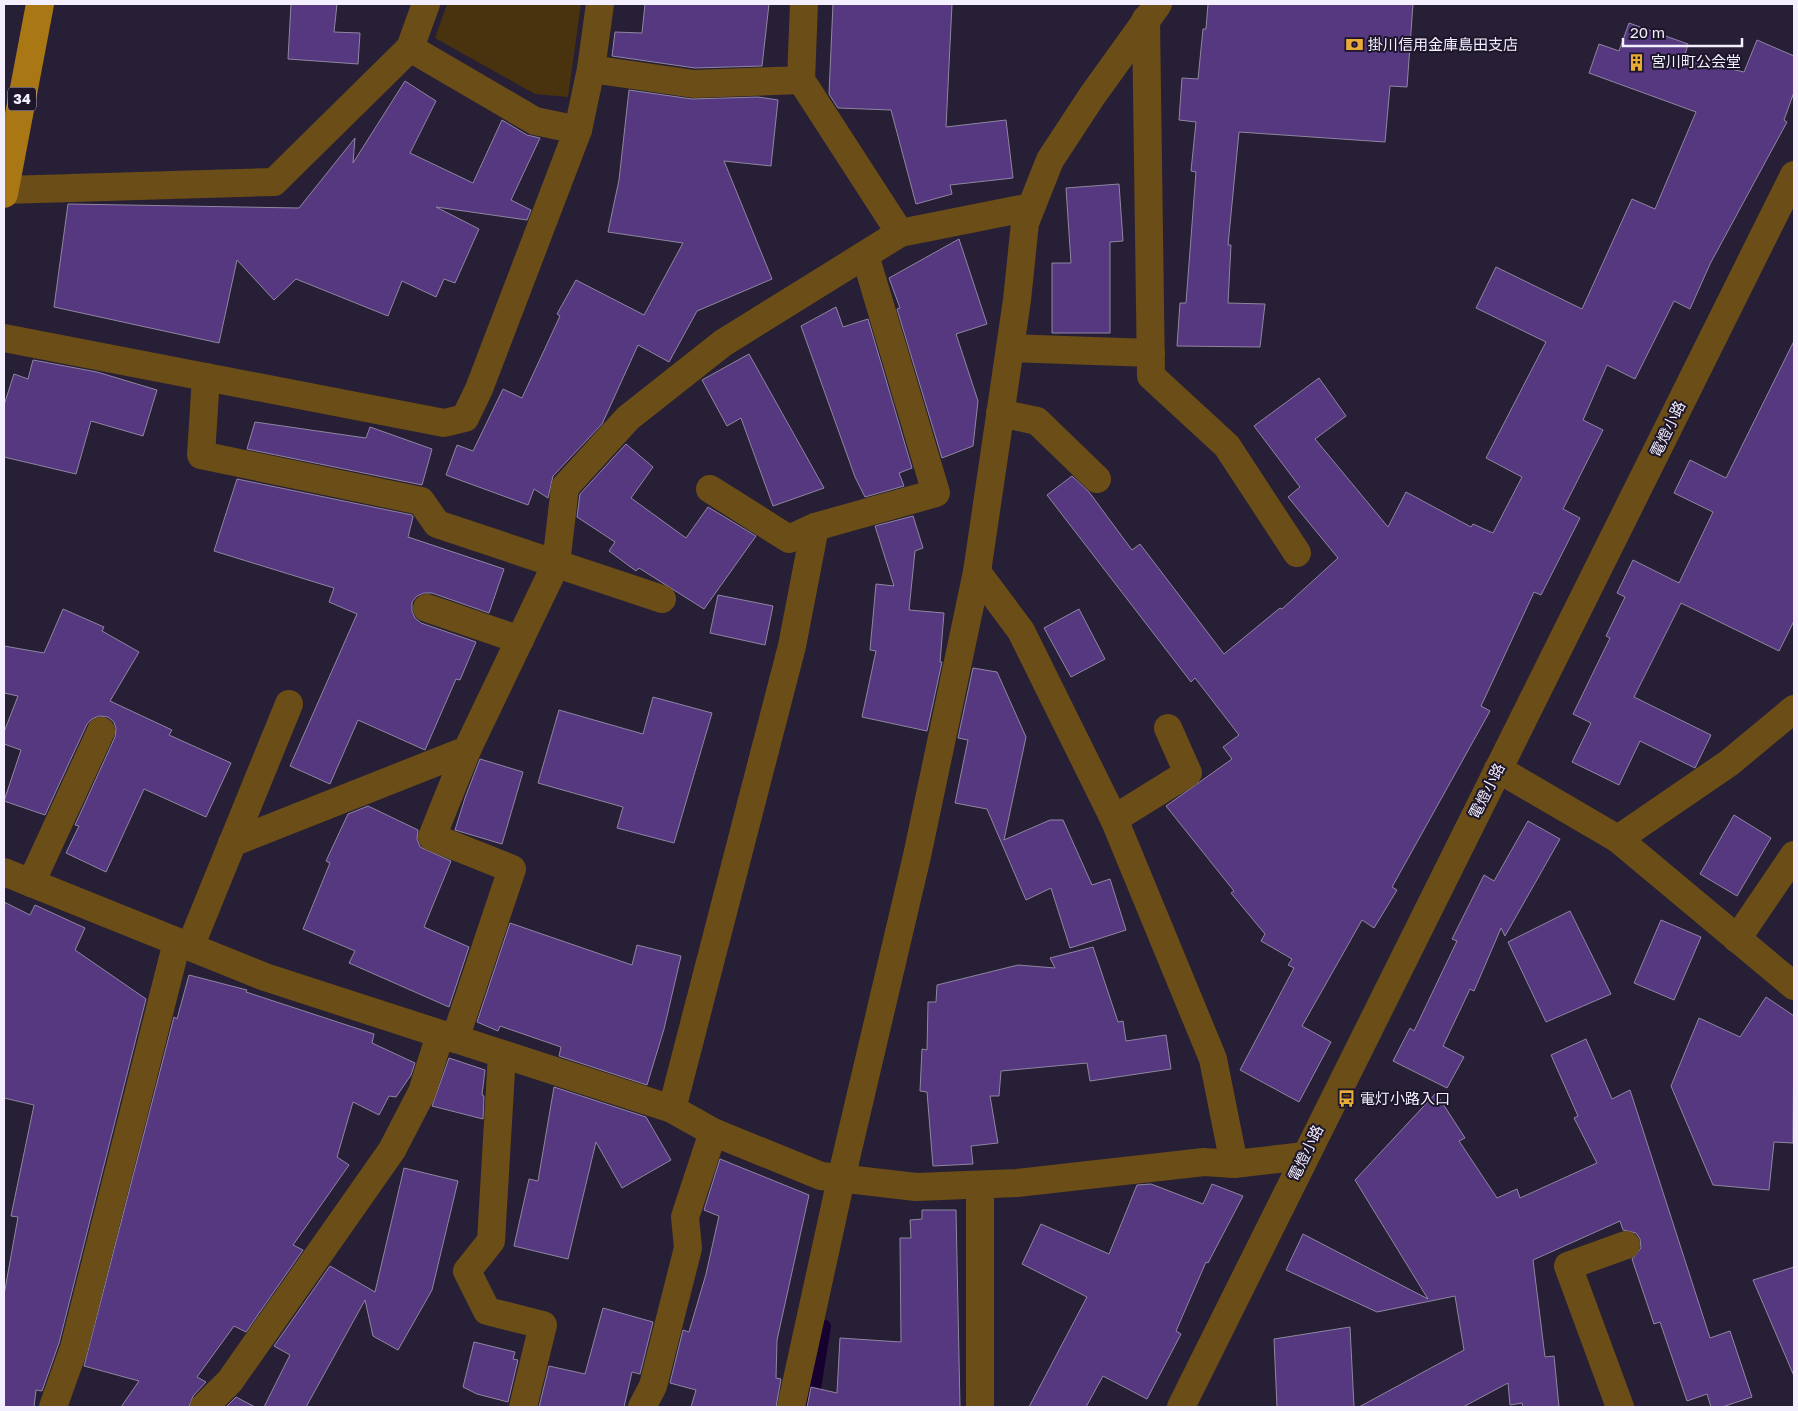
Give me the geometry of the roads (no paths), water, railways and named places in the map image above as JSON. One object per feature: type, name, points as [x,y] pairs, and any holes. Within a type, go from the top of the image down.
[{"type":"main road","name":"34","points":[[4,192],[40,4]]},
{"type":"street","points":[[4,192],[274,182],[410,48],[426,4]]},
{"type":"street","points":[[4,338],[444,423],[465,418],[479,389],[578,130],[591,69],[600,4]]},
{"type":"street","points":[[804,4],[801,80],[900,233]]},
{"type":"street","points":[[791,1407],[841,1179],[917,856],[977,572],[1010,348],[1025,223],[1050,160],[1152,11]]},
{"type":"street","points":[[1152,11],[1151,376],[1227,446],[1297,553]]},
{"type":"street","points":[[410,48],[535,121],[578,130]]},
{"type":"street","points":[[591,69],[694,84],[801,80]]},
{"type":"street","name":"電燈小路","points":[[1181,1407],[1794,175]]},
{"type":"street","points":[[204,1407],[230,1381],[392,1150],[422,1092],[447,1037],[512,869],[432,837],[468,750],[556,564],[565,487],[628,418],[723,343],[900,233],[1031,207]]},
{"type":"street","points":[[710,489],[789,538],[815,527],[936,493],[865,255]]},
{"type":"street","points":[[1010,348],[1151,352]]},
{"type":"street","points":[[206,377],[201,456],[421,501],[437,524],[662,599]]},
{"type":"street","points":[[1000,413],[1037,421],[1097,479]]},
{"type":"street","points":[[672,1109],[792,646],[815,527]]},
{"type":"street","points":[[977,572],[1021,631],[1114,819],[1213,1059],[1234,1164]]},
{"type":"street","points":[[427,608],[520,640]]},
{"type":"street","points":[[53,1407],[74,1348],[183,944],[232,843],[289,704]]},
{"type":"street","points":[[1618,839],[1729,763],[1794,709]]},
{"type":"street","points":[[1114,819],[1188,773],[1168,728]]},
{"type":"street","points":[[31,883],[101,730]]},
{"type":"street","points":[[232,843],[468,750]]},
{"type":"street","points":[[1498,770],[1618,839],[1793,984]]},
{"type":"street","points":[[1737,939],[1794,856]]},
{"type":"street","points":[[4,872],[265,977],[672,1109],[713,1132],[821,1176],[916,1187],[980,1185],[1017,1183],[1204,1162],[1234,1164],[1305,1156]]},
{"type":"street","points":[[502,1054],[491,1241],[467,1271],[487,1311],[544,1325],[523,1407]]},
{"type":"street","points":[[642,1407],[653,1386],[688,1248],[685,1217],[713,1132]]},
{"type":"street","points":[[980,1185],[980,1407]]},
{"type":"street","points":[[1620,1407],[1568,1266],[1626,1244]]},
{"type":"waterway","points":[[809,1407],[815,1388],[825,1326]]},
{"type":"place","name":"掛川信用金庫島田支店","points":[[1354,45]]},
{"type":"place","name":"宮川町公会堂","points":[[1637,62]]},
{"type":"place","name":"電灯小路入口","points":[[1346,1099]]}]
